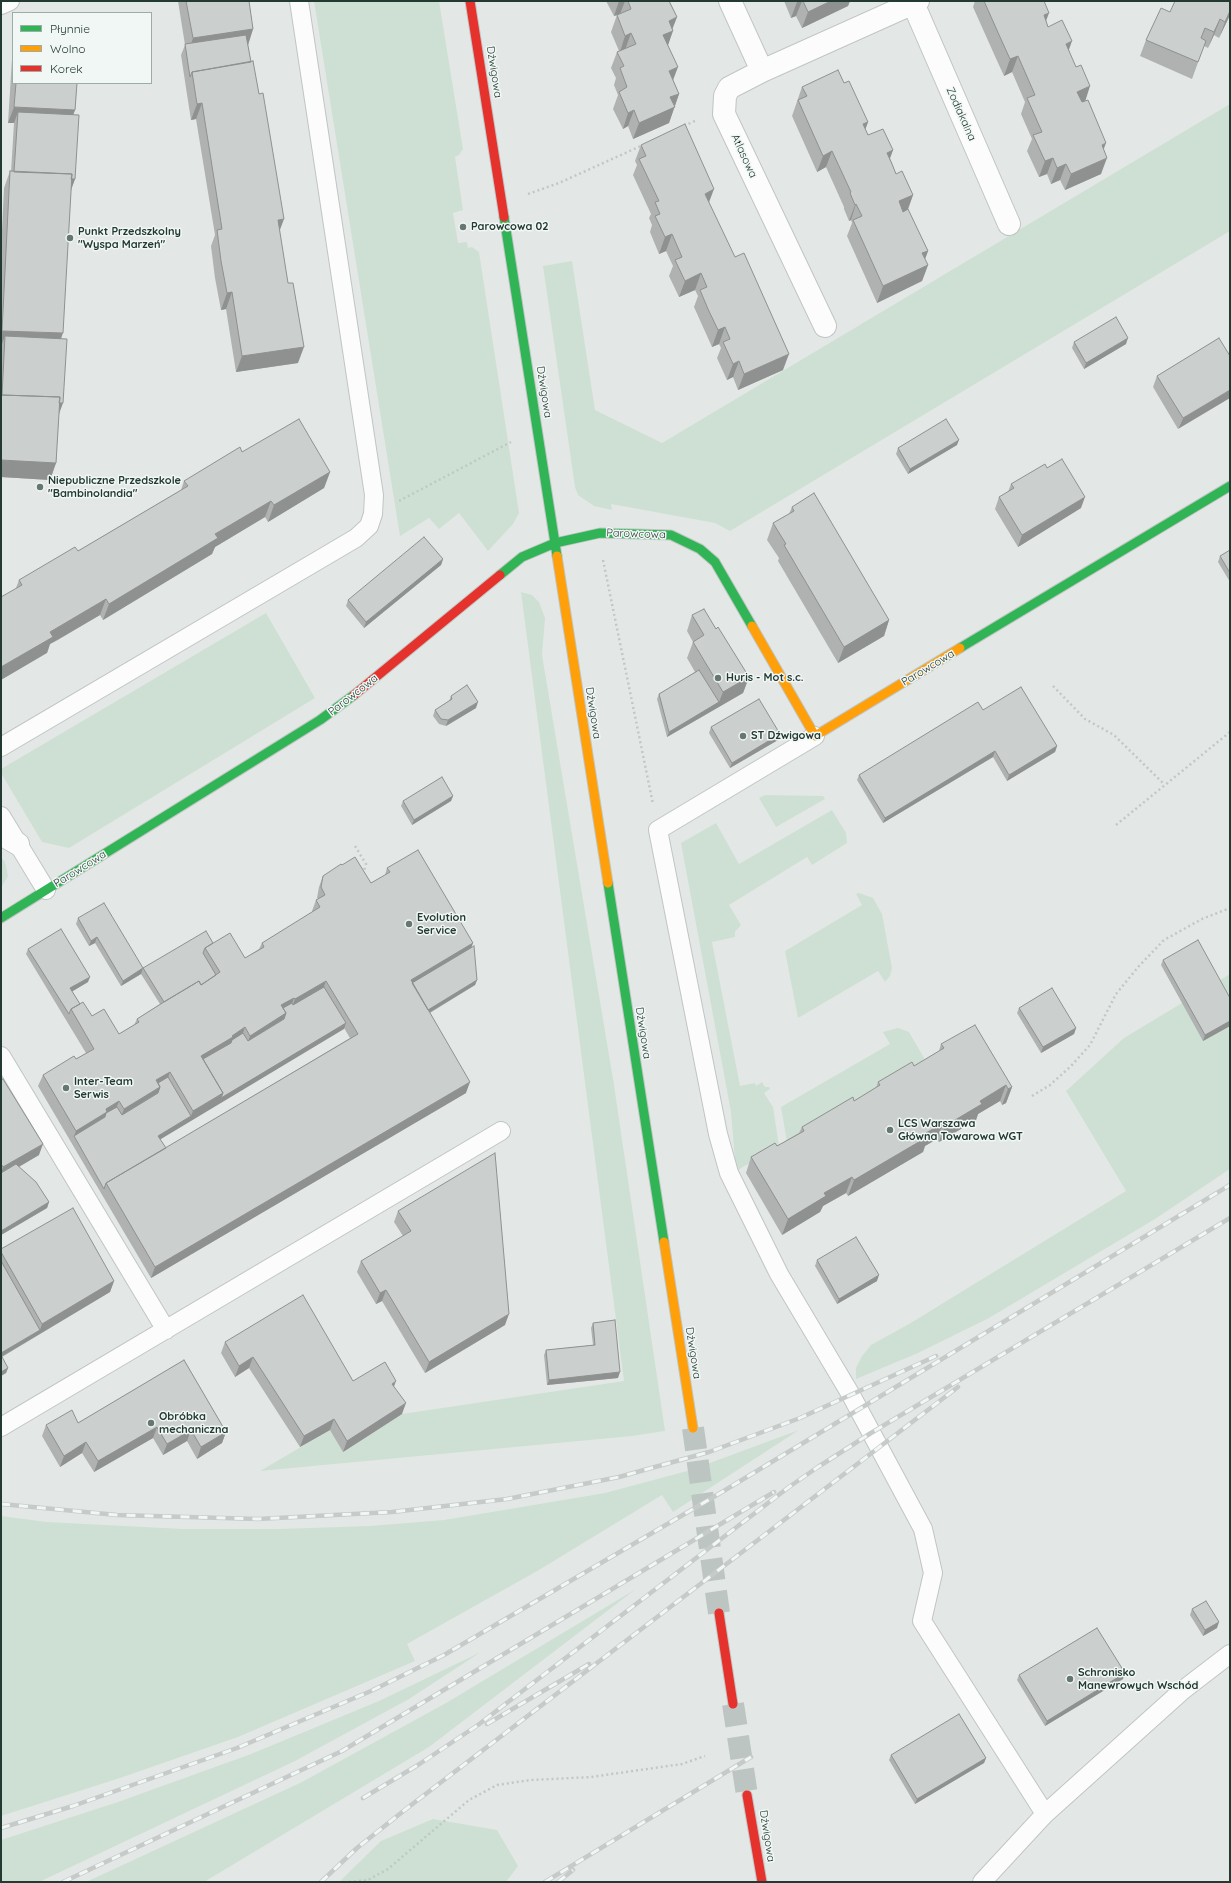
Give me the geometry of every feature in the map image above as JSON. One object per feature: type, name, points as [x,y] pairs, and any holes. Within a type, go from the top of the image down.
[{"type":"main road","name":"Dźwigowa","points":[[470,1],[693,1428]]},
{"type":"main road","name":"Parowcowa","points":[[1,918],[320,720],[361,690],[522,557],[555,543],[600,533],[671,535],[700,549],[715,562],[815,736],[1230,486]]},
{"type":"main road","points":[[719,1613],[733,1704]]},
{"type":"main road","name":"Dźwigowa","points":[[748,1795],[762,1882]]},
{"type":"street","points":[[723,108],[725,96],[729,88],[762,71],[730,1]]},
{"type":"street","name":"Zodiakalna","points":[[762,71],[915,2],[1009,224]]},
{"type":"street","name":"Atlasowa","points":[[723,108],[724,114],[825,326]]},
{"type":"lane","points":[[1,5],[10,1]]},
{"type":"lane","points":[[1,747],[356,538],[368,526],[373,514],[374,495],[299,1]]},
{"type":"lane","points":[[815,736],[658,830],[718,1134],[729,1173],[779,1274],[851,1395],[923,1529],[933,1574],[922,1621],[1045,1814]]},
{"type":"lane","name":"Parowcowa","points":[[1,816],[10,839],[46,890]]},
{"type":"lane","points":[[1,1056],[166,1330]]},
{"type":"lane","points":[[1,1427],[501,1131]]},
{"type":"lane","points":[[982,1882],[1045,1814],[1183,1690],[1230,1654]]},
{"type":"path","points":[[680,128],[723,108]]},
{"type":"path","points":[[526,194],[560,183],[645,144]]},
{"type":"path","points":[[373,514],[512,442]]},
{"type":"path","points":[[602,557],[647,767],[658,830]]},
{"type":"path","points":[[1053,686],[1085,719],[1114,735],[1164,784]]},
{"type":"path","points":[[1116,825],[1164,784],[1230,732]]},
{"type":"path","points":[[355,846],[366,864],[361,881]]},
{"type":"path","points":[[1032,1096],[1050,1085],[1071,1066],[1090,1045],[1116,994],[1139,966],[1164,940],[1202,919],[1230,908]]},
{"type":"path","points":[[349,1882],[368,1880],[388,1869],[469,1800],[497,1785],[531,1780],[591,1777],[629,1772],[682,1764],[704,1756]]},
{"type":"green space","points":[[314,1],[439,1],[463,149],[459,155],[455,157],[463,210],[453,213],[458,243],[467,242],[468,248],[472,247],[479,252],[519,513],[513,524],[488,551],[459,513],[439,529],[429,518],[400,536]]},
{"type":"green space","points":[[1230,104],[1230,231],[730,531],[715,523],[611,504],[612,510],[594,506],[578,495],[575,487],[543,266],[572,261],[595,410],[662,443]]},
{"type":"green space","points":[[521,592],[532,595],[539,602],[545,618],[542,655],[614,1085],[665,1431],[632,1436],[260,1471],[330,1430],[402,1414],[624,1381]]},
{"type":"green space","points":[[266,613],[315,698],[69,848],[42,842],[1,773],[1,769]]},
{"type":"green space","points":[[765,795],[823,796],[825,799],[776,827],[759,798]]},
{"type":"green space","points":[[832,810],[846,833],[847,843],[812,865],[807,857],[729,905],[741,925],[735,932],[735,937],[712,942],[740,1086],[755,1083],[756,1086],[762,1082],[765,1087],[769,1087],[770,1089],[764,1093],[773,1107],[779,1146],[736,1171],[731,1112],[681,843],[716,823],[739,864]]},
{"type":"green space","points":[[1,857],[5,862],[8,876],[1,888]]},
{"type":"green space","points":[[859,893],[873,898],[882,914],[892,968],[890,976],[885,982],[878,971],[798,1018],[785,951],[862,905],[856,894]]},
{"type":"green space","points":[[1230,974],[1230,1169],[1155,1219],[989,1318],[918,1353],[856,1379],[856,1368],[862,1356],[871,1345],[909,1324],[1126,1191],[1066,1091],[1124,1038]]},
{"type":"green space","points":[[898,1028],[909,1032],[924,1058],[923,1061],[787,1142],[781,1107],[890,1044],[883,1032]]},
{"type":"green space","points":[[799,1430],[673,1512],[662,1495],[539,1570],[407,1644],[415,1661],[238,1737],[120,1778],[1,1816],[1,1516],[47,1522],[183,1529],[278,1529],[370,1526],[444,1520],[605,1493],[691,1470]]},
{"type":"green space","points":[[636,1589],[429,1747],[204,1882],[86,1882],[302,1782],[446,1703]]},
{"type":"green space","points":[[481,1652],[409,1699],[295,1761],[39,1882],[1,1882],[1,1840],[118,1802],[251,1754],[379,1701]]},
{"type":"green space","points":[[433,1819],[497,1830],[518,1866],[506,1882],[339,1882],[381,1841]]},
{"type":"building","points":[[186,1],[249,1],[253,29],[193,38]]},
{"type":"building","points":[[628,1],[669,1],[677,17],[669,21],[673,31],[663,35],[678,67],[669,71],[679,94],[670,97],[675,107],[639,123],[634,110],[628,113],[619,92],[627,87],[620,68],[624,66],[617,52],[636,44],[631,33],[625,36],[617,15],[631,9]]},
{"type":"building","points":[[803,1],[831,1],[808,12]]},
{"type":"building","points":[[984,1],[1044,1],[1049,13],[1044,15],[1048,27],[1062,20],[1072,41],[1066,44],[1076,67],[1081,65],[1090,86],[1077,92],[1082,102],[1088,100],[1106,143],[1102,145],[1107,158],[1071,174],[1066,164],[1057,168],[1053,158],[1045,161],[1033,135],[1042,132],[1027,98],[1035,95],[1018,56],[1010,59]]},
{"type":"building","points":[[1175,1],[1230,1],[1230,11],[1225,22],[1220,19],[1214,32],[1205,28],[1201,38],[1206,41],[1198,62],[1146,40],[1161,8],[1170,12]]},
{"type":"building","points":[[246,35],[251,62],[192,72],[190,77],[185,44]]},
{"type":"building","points":[[253,61],[259,94],[263,93],[284,219],[278,220],[288,283],[293,283],[304,347],[242,356],[232,292],[227,293],[221,261],[217,230],[222,229],[202,103],[197,104],[192,72]]},
{"type":"building","points":[[838,70],[844,83],[849,81],[868,122],[863,124],[868,135],[883,129],[893,150],[887,153],[896,174],[902,171],[913,195],[899,201],[903,212],[908,209],[928,251],[922,253],[928,265],[883,286],[853,220],[862,216],[856,204],[855,205],[850,193],[851,192],[832,151],[823,156],[798,100],[807,96],[802,87]]},
{"type":"building","points":[[16,84],[77,84],[75,110],[14,107]]},
{"type":"building","points":[[18,112],[79,115],[75,179],[71,179],[72,174],[14,172]]},
{"type":"building","points":[[685,124],[714,189],[705,194],[735,257],[744,253],[789,354],[744,374],[739,361],[733,364],[723,342],[730,339],[725,327],[718,330],[708,309],[700,290],[707,287],[701,273],[685,281],[675,260],[682,257],[672,234],[665,237],[655,216],[660,214],[655,202],[659,201],[639,159],[646,156],[641,145]]},
{"type":"building","points":[[10,171],[72,174],[63,333],[2,331]]},
{"type":"building","points":[[1116,317],[1128,338],[1086,363],[1074,342]]},
{"type":"building","points":[[5,336],[67,339],[63,403],[59,403],[60,397],[2,395]]},
{"type":"building","points":[[1219,338],[1230,356],[1230,390],[1183,418],[1157,376]]},
{"type":"building","points":[[1,395],[60,397],[56,463],[1,460]]},
{"type":"building","points":[[299,419],[330,472],[274,505],[271,501],[215,534],[218,538],[109,604],[106,599],[50,632],[53,637],[1,667],[1,597],[22,585],[19,580],[75,547],[78,551],[188,486],[184,481],[240,447],[242,452]]},
{"type":"building","points":[[946,419],[959,440],[910,469],[898,448]]},
{"type":"building","points":[[1062,459],[1085,497],[1022,535],[999,497],[1014,488],[1011,484],[1045,464],[1047,468]]},
{"type":"building","points":[[814,493],[889,620],[844,647],[784,545],[786,544],[773,523],[794,511],[792,507]]},
{"type":"building","points":[[424,537],[443,559],[366,622],[348,600]]},
{"type":"building","points":[[1230,550],[1230,573],[1220,556]]},
{"type":"building","points":[[704,609],[716,629],[718,627],[749,677],[723,692],[693,642],[704,635],[692,615]]},
{"type":"building","points":[[699,670],[719,702],[669,732],[659,694]]},
{"type":"building","points":[[467,685],[478,702],[448,720],[441,719],[435,710],[452,699],[451,696]]},
{"type":"building","points":[[1021,687],[1057,746],[1009,775],[995,751],[885,818],[859,775],[978,702],[983,710]]},
{"type":"building","name":"ST Dźwigowa","points":[[759,699],[780,734],[732,763],[711,727]]},
{"type":"building","points":[[442,777],[453,796],[414,820],[403,801]]},
{"type":"building","points":[[418,850],[473,943],[411,980],[470,1082],[155,1267],[106,1183],[358,1034],[326,981],[295,999],[294,998],[281,1005],[286,1013],[250,1036],[245,1027],[232,1036],[233,1037],[201,1056],[223,1093],[193,1111],[170,1072],[156,1080],[160,1087],[124,1109],[119,1101],[106,1109],[107,1112],[76,1131],[43,1075],[74,1056],[76,1059],[94,1049],[71,1009],[83,1002],[92,1016],[104,1009],[119,1034],[139,1022],[137,1019],[167,1000],[199,981],[201,985],[220,972],[205,948],[230,933],[245,958],[264,947],[262,943],[320,907],[316,900],[325,895],[321,887],[323,876],[341,864],[342,865],[355,857],[371,883],[390,872],[387,868]]},
{"type":"building","points":[[104,903],[143,968],[123,981],[97,937],[91,941],[78,918]]},
{"type":"building","points":[[61,929],[90,977],[70,988],[80,1004],[71,1009],[69,1014],[28,949]]},
{"type":"building","points":[[206,931],[213,943],[205,948],[203,953],[216,975],[201,985],[199,981],[164,1002],[143,968]]},
{"type":"building","points":[[1198,940],[1230,998],[1230,1021],[1205,1035],[1163,960]]},
{"type":"building","points":[[474,946],[477,980],[428,1010],[412,983]]},
{"type":"building","points":[[324,987],[346,1023],[221,1098],[223,1093],[203,1059],[231,1043],[232,1040],[243,1033],[248,1041],[284,1019],[286,1013],[283,1008],[292,1003],[293,1005]]},
{"type":"building","points":[[1052,988],[1076,1028],[1043,1047],[1019,1008]]},
{"type":"building","name":"LCS Warszawa Główna Towarowa WGT","points":[[975,1025],[1012,1087],[1008,1089],[1006,1085],[980,1101],[982,1104],[945,1126],[943,1123],[926,1133],[929,1136],[854,1180],[852,1177],[824,1193],[826,1196],[788,1219],[751,1157],[775,1143],[777,1146],[804,1131],[802,1127],[853,1097],[854,1101],[880,1085],[878,1082],[912,1062],[914,1066],[944,1048],[941,1044]]},
{"type":"building","points":[[168,1077],[191,1116],[158,1136],[166,1148],[106,1183],[104,1189],[74,1136],[105,1117],[106,1113],[117,1107],[122,1115],[158,1093],[160,1087],[158,1083]]},
{"type":"building","points":[[3,1079],[43,1144],[3,1167],[1,1164],[1,1080]]},
{"type":"building","points":[[495,1153],[509,1314],[429,1362],[386,1290],[380,1293],[361,1261],[411,1231],[398,1211]]},
{"type":"building","points":[[16,1164],[36,1182],[49,1202],[1,1231],[1,1173]]},
{"type":"building","points":[[73,1208],[114,1281],[42,1324],[1,1252],[1,1249]]},
{"type":"building","points":[[856,1237],[879,1275],[839,1299],[817,1260]]},
{"type":"building","points":[[1,1261],[40,1330],[1,1353]]},
{"type":"building","points":[[303,1295],[353,1381],[385,1362],[396,1381],[392,1384],[406,1403],[347,1441],[334,1419],[304,1436],[253,1357],[239,1366],[225,1342]]},
{"type":"building","points":[[615,1320],[620,1372],[549,1380],[546,1350],[595,1345],[593,1323]]},
{"type":"building","points":[[1,1355],[8,1368],[1,1372]]},
{"type":"building","name":"Obróbka mechaniczna","points":[[184,1360],[226,1432],[201,1447],[191,1430],[167,1444],[157,1427],[98,1461],[86,1442],[64,1456],[46,1425],[72,1410],[78,1423]]},
{"type":"building","points":[[1206,1601],[1219,1622],[1205,1630],[1192,1609]]},
{"type":"building","name":"Schronisko Manewrowych Wschód","points":[[1097,1628],[1125,1673],[1047,1721],[1019,1675]]},
{"type":"building","points":[[959,1714],[986,1758],[917,1799],[891,1755]]},
{"type":"tunnel","points":[[693,1428],[719,1613]]},
{"type":"tunnel","points":[[733,1704],[747,1795]]},
{"type":"railway","points":[[1,1828],[73,1806],[237,1748],[371,1691],[444,1655],[722,1492],[1230,1185]]},
{"type":"railway","points":[[363,1798],[418,1765],[478,1725],[789,1487],[818,1467],[871,1433],[1230,1218]]},
{"type":"railway","points":[[1,1504],[117,1515],[258,1519],[392,1512],[507,1499],[619,1477],[709,1452],[800,1418],[936,1356]]},
{"type":"railway","points":[[321,1882],[357,1848],[406,1809],[958,1387]]},
{"type":"railway","points":[[63,1882],[342,1751],[774,1492]]},
{"type":"railway","points":[[487,1724],[589,1664]]},
{"type":"railway","points":[[545,1882],[751,1757]]},
{"type":"railway","points":[[558,1882],[573,1870]]},
{"type":"traffic: fast","points":[[504,217],[557,556]]},
{"type":"traffic: fast","points":[[960,648],[1230,486]]},
{"type":"traffic: fast","points":[[500,575],[522,557],[555,543],[600,533],[671,535],[700,549],[715,562],[752,626]]},
{"type":"traffic: fast","points":[[1,918],[320,720],[354,695]]},
{"type":"traffic: fast","points":[[608,883],[664,1242]]},
{"type":"traffic: slow","points":[[557,556],[608,883]]},
{"type":"traffic: slow","points":[[752,626],[815,736],[960,648]]},
{"type":"traffic: slow","points":[[664,1242],[693,1428]]},
{"type":"traffic: jam","points":[[470,1],[504,217]]},
{"type":"traffic: jam","points":[[354,695],[500,575]]},
{"type":"traffic: jam","points":[[719,1613],[733,1704]]},
{"type":"traffic: jam","points":[[747,1795],[762,1882]]},
{"type":"place","name":"Parowcowa 02","points":[[463,227]]},
{"type":"place","name":"Punkt Przedszkolny \"Wyspa Marzeń\"","points":[[70,238]]},
{"type":"place","name":"Niepubliczne Przedszkole \"Bambinolandia\"","points":[[40,487]]},
{"type":"place","name":"Huris - Mot s.c.","points":[[718,678]]},
{"type":"place","name":"ST Dźwigowa","points":[[743,736]]},
{"type":"place","name":"Evolution Service","points":[[409,924]]},
{"type":"place","name":"Inter-Team Serwis","points":[[66,1088]]},
{"type":"place","name":"LCS Warszawa Główna Towarowa WGT","points":[[890,1130]]},
{"type":"place","name":"Obróbka mechaniczna","points":[[151,1423]]},
{"type":"place","name":"Schronisko Manewrowych Wschód","points":[[1070,1679]]}]
